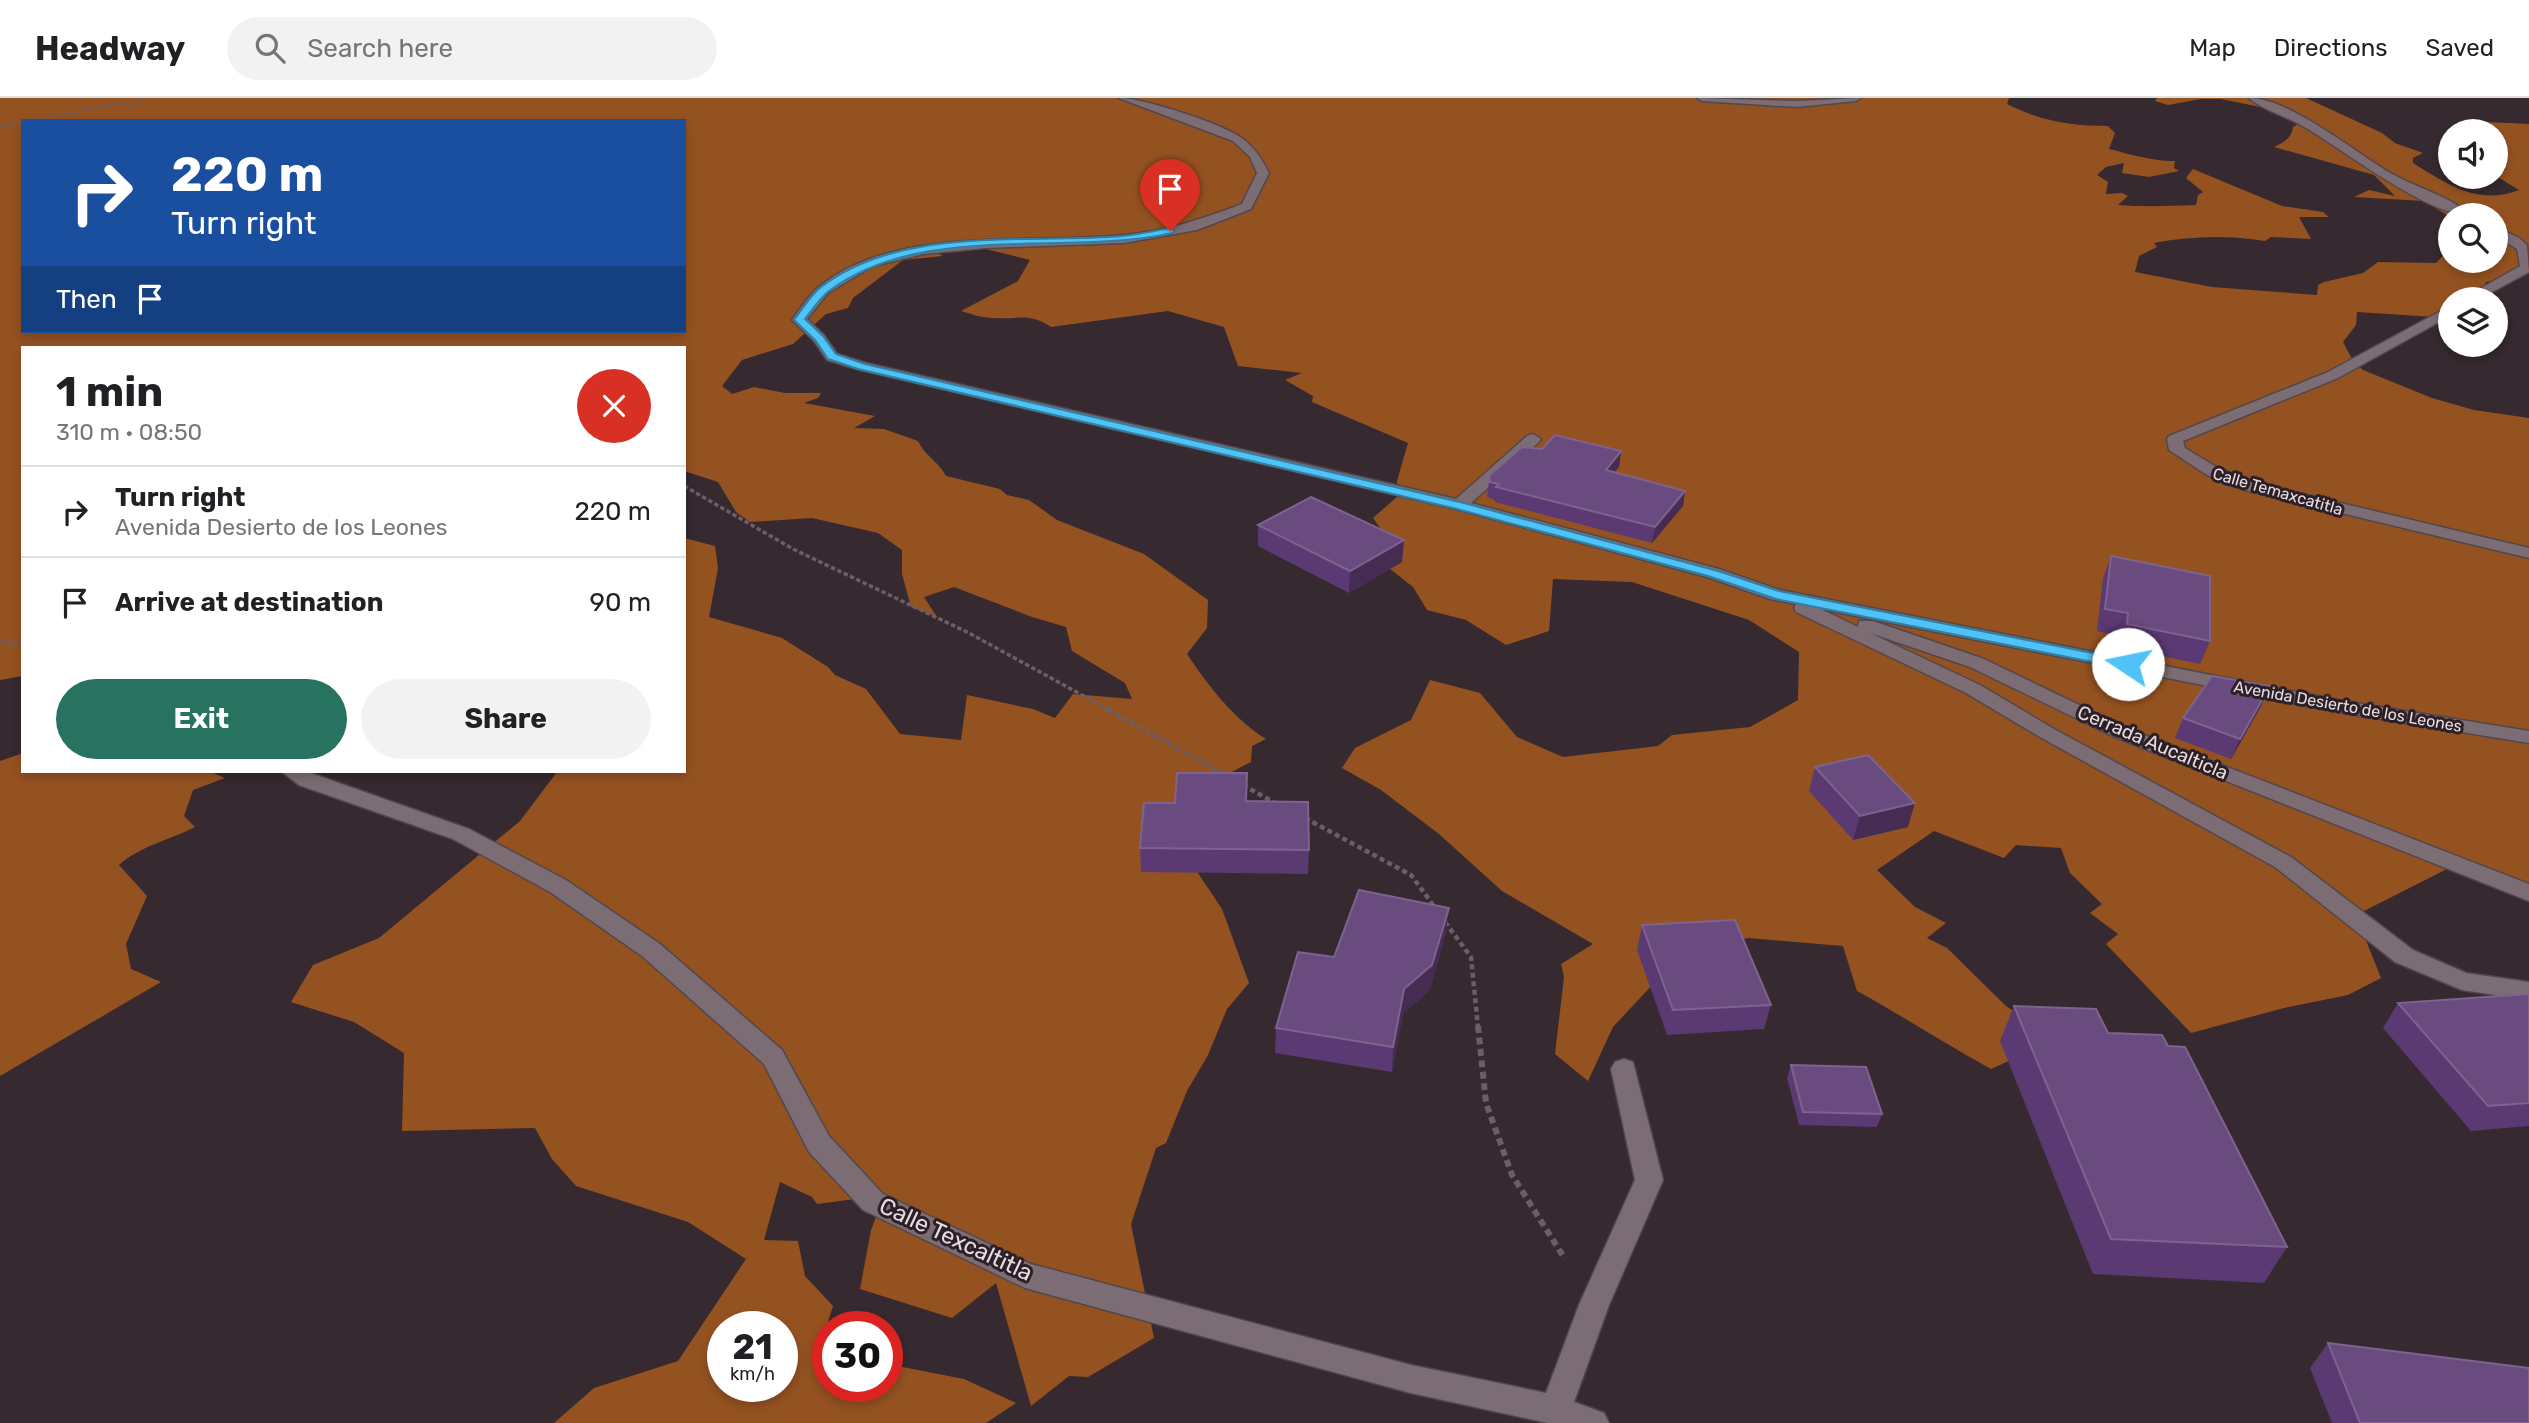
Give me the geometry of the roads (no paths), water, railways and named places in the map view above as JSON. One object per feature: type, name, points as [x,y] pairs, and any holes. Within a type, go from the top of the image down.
[{"type":"street","name":"Avenida Desierto de los Leones","points":[[1124,98],[1178,115],[1237,139],[1255,156],[1263,173],[1247,206],[1192,226],[1124,239],[985,244],[924,250],[869,263],[823,290],[799,320],[819,338],[832,356],[862,366],[1459,505],[1713,573],[1776,594],[2338,706],[2529,737]]},
{"type":"street","points":[[1702,98],[1797,104],[1856,98]]},
{"type":"street","points":[[2254,98],[2305,123],[2389,177],[2440,203]]},
{"type":"street","points":[[2491,287],[2526,268],[2527,254],[2523,246],[2508,238]]},
{"type":"street","name":"Calle Temaxcatitla","points":[[2438,317],[2333,375],[2175,439],[2178,450],[2199,467],[2264,490],[2445,536],[2529,554]]},
{"type":"street","points":[[1459,505],[1533,439]]},
{"type":"street","points":[[1776,594],[1973,690],[2283,862],[2404,956],[2462,981],[2529,991]]},
{"type":"street","name":"Cerrada Aucalticla","points":[[1776,594],[1977,663],[2122,733],[2529,893]]},
{"type":"street","name":"Calle Texcaltitla","points":[[295,773],[307,780],[461,834],[558,886],[651,950],[773,1057],[819,1144],[873,1202],[1025,1275],[1410,1379],[1555,1410],[1593,1423]]},
{"type":"street","points":[[1555,1410],[1594,1306],[1649,1181],[1624,1069]]}]
